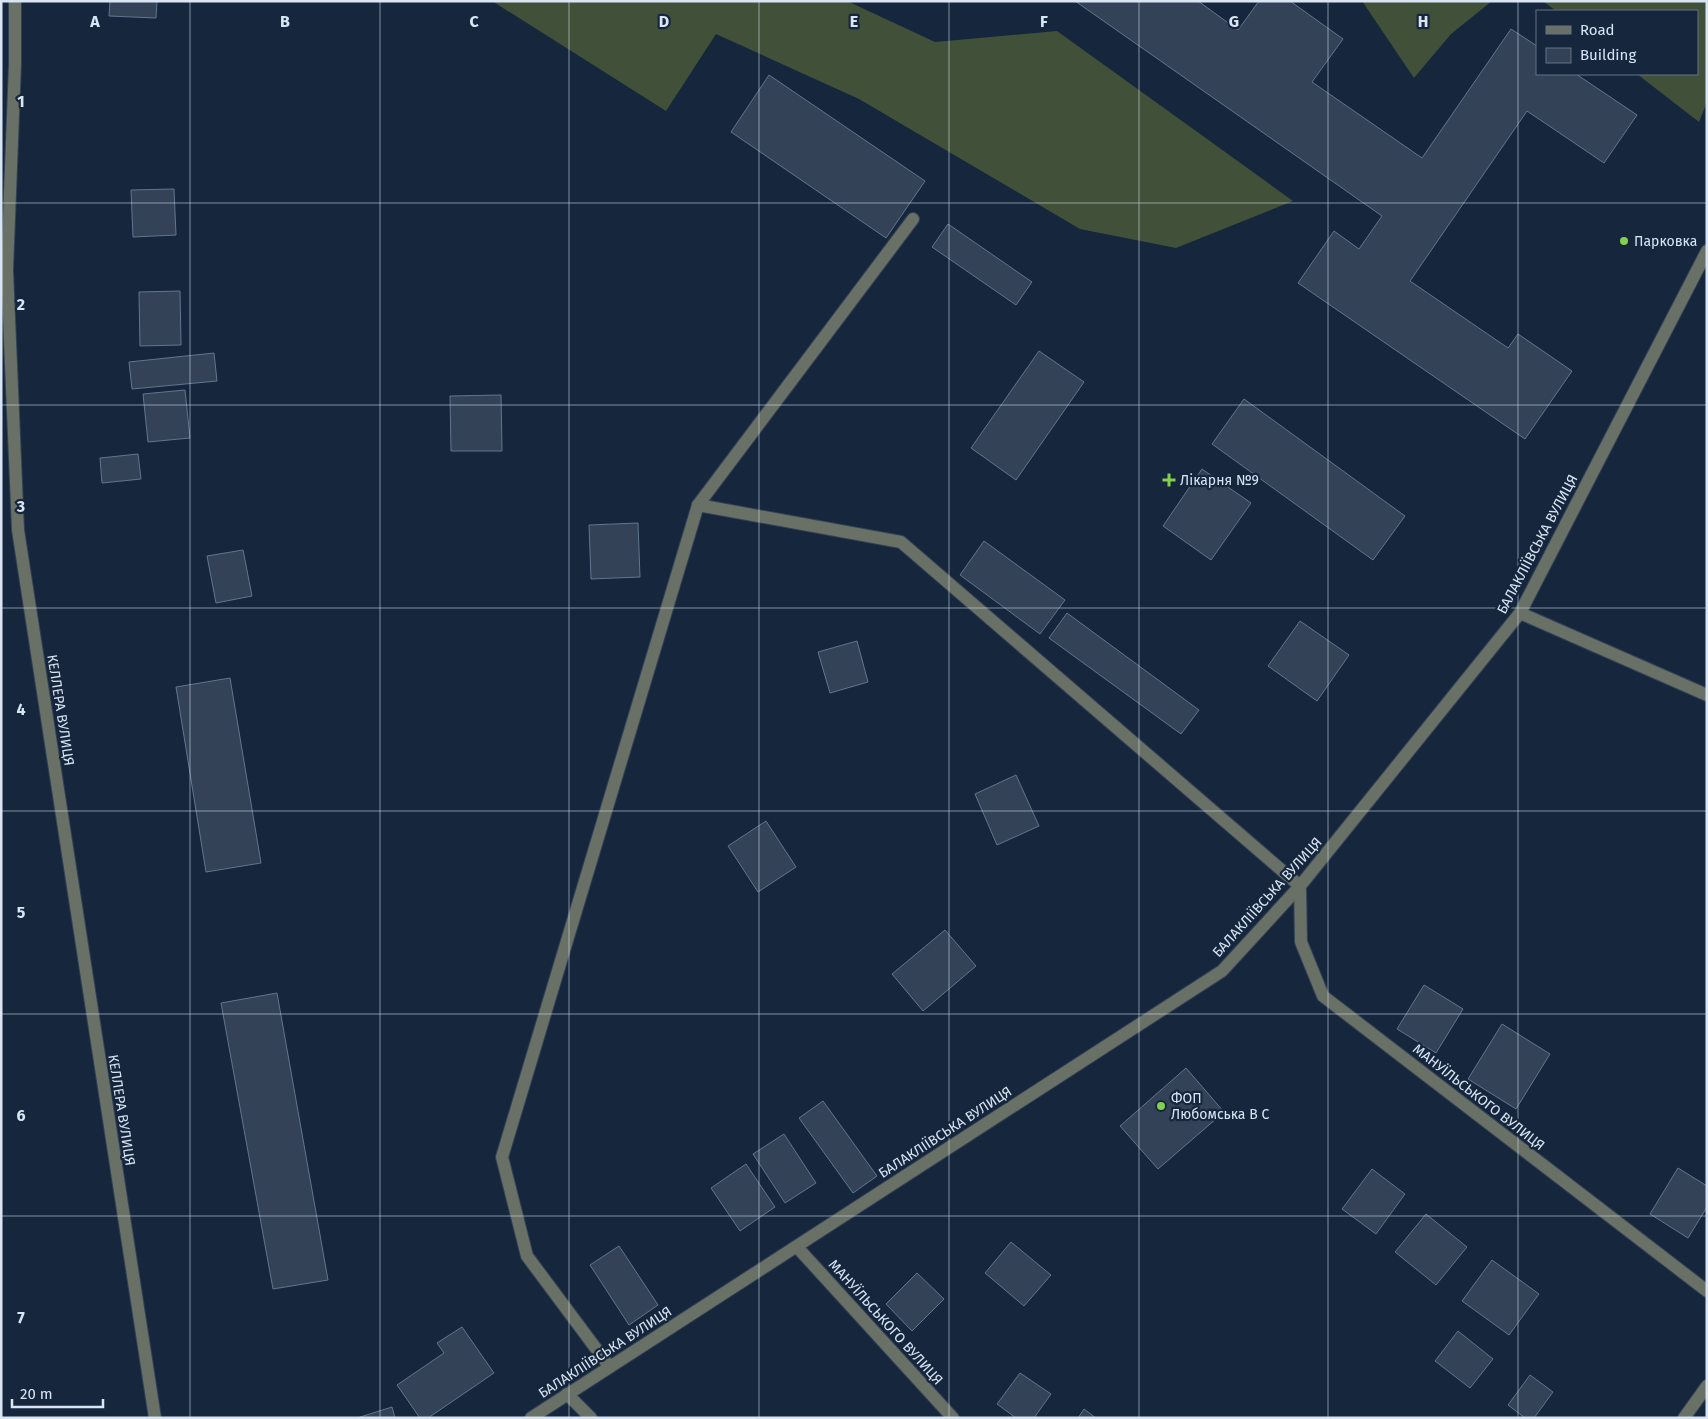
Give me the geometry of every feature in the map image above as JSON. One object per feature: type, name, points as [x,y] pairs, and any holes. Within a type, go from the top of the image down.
[{"type":"street","name":"КЕЛЛЕРА ВУЛИЦЯ","points":[[15,1],[15,64],[7,270],[18,530],[155,1418]]},
{"type":"street","points":[[609,1366],[528,1256],[502,1158],[698,505],[913,219]]},
{"type":"street","name":"БАЛАКЛІЇВСЬКА ВУЛИЦЯ","points":[[531,1418],[1222,971],[1300,886],[1520,613],[1707,251]]},
{"type":"street","points":[[698,505],[901,542],[1300,886]]},
{"type":"street","points":[[1520,613],[1707,695]]},
{"type":"street","name":"МАНУЇЛЬСЬКОГО ВУЛИЦЯ","points":[[1300,886],[1301,942],[1323,996],[1707,1291]]},
{"type":"street","name":"МАНУЇЛЬСЬКОГО ВУЛИЦЯ","points":[[796,1247],[953,1418]]},
{"type":"street","points":[[1684,1418],[1707,1386]]},
{"type":"street","points":[[568,1394],[592,1418]]},
{"type":"green space","points":[[492,1],[847,1],[935,42],[1057,31],[1293,201],[1176,248],[1080,229],[859,99],[716,34],[666,111]]},
{"type":"green space","points":[[1362,1],[1492,1],[1451,34],[1414,78]]},
{"type":"green space","points":[[1543,1],[1707,1],[1707,102],[1699,122],[1638,75],[1698,75],[1698,10],[1555,10]]},
{"type":"building","points":[[110,1],[157,1],[156,18],[109,16]]},
{"type":"building","points":[[1075,1],[1198,1],[1238,30],[1259,1],[1290,1],[1343,39],[1312,82],[1422,158],[1511,29],[1536,45],[1536,75],[1577,75],[1637,115],[1604,163],[1527,111],[1410,281],[1508,348],[1518,334],[1572,371],[1525,439],[1298,283],[1334,231],[1359,249],[1382,216]]},
{"type":"building","points":[[769,75],[925,181],[886,238],[731,132]]},
{"type":"building","points":[[174,189],[176,235],[133,237],[131,190]]},
{"type":"building","points":[[948,224],[1032,282],[1016,305],[932,247]]},
{"type":"building","points":[[180,291],[181,345],[140,346],[139,292]]},
{"type":"building","points":[[1039,351],[1084,382],[1016,480],[971,448]]},
{"type":"building","points":[[214,353],[217,381],[132,389],[129,362]]},
{"type":"building","points":[[185,390],[190,438],[148,442],[143,394]]},
{"type":"building","points":[[501,395],[502,451],[451,451],[450,396]]},
{"type":"building","points":[[1244,399],[1405,516],[1373,560],[1212,444]]},
{"type":"building","points":[[138,454],[141,479],[102,483],[100,458]]},
{"type":"building","points":[[1202,469],[1251,503],[1211,560],[1163,526]]},
{"type":"building","points":[[638,523],[640,577],[591,579],[589,525]]},
{"type":"building","points":[[984,541],[1065,600],[1040,634],[960,575]]},
{"type":"building","points":[[243,550],[252,596],[216,603],[207,556]]},
{"type":"building","points":[[1067,613],[1199,710],[1181,734],[1049,638]]},
{"type":"building","points":[[1300,621],[1349,655],[1317,701],[1268,666]]},
{"type":"building","points":[[857,641],[868,682],[830,693],[818,652]]},
{"type":"building","points":[[230,678],[261,863],[206,872],[176,687]]},
{"type":"building","points":[[1016,775],[1039,826],[997,845],[975,794]]},
{"type":"building","points":[[766,821],[796,867],[758,892],[728,846]]},
{"type":"building","points":[[945,930],[976,966],[923,1011],[892,974]]},
{"type":"building","points":[[1424,985],[1463,1009],[1436,1053],[1397,1029]]},
{"type":"building","points":[[277,993],[328,1280],[273,1289],[221,1003]]},
{"type":"building","points":[[1502,1024],[1550,1054],[1516,1109],[1468,1079]]},
{"type":"building","points":[[1186,1068],[1224,1112],[1158,1169],[1120,1126]]},
{"type":"building","points":[[823,1101],[877,1176],[853,1193],[799,1118]]},
{"type":"building","points":[[784,1134],[816,1183],[785,1203],[753,1154]]},
{"type":"building","points":[[746,1164],[775,1207],[740,1231],[711,1188]]},
{"type":"building","points":[[1678,1168],[1707,1186],[1707,1207],[1688,1238],[1650,1214]]},
{"type":"building","points":[[1372,1169],[1405,1194],[1376,1234],[1342,1209]]},
{"type":"building","points":[[1426,1214],[1467,1247],[1436,1285],[1395,1252]]},
{"type":"building","points":[[1011,1242],[1051,1275],[1024,1306],[985,1273]]},
{"type":"building","points":[[619,1246],[658,1305],[629,1325],[590,1265]]},
{"type":"building","points":[[1492,1260],[1539,1294],[1509,1335],[1462,1301]]},
{"type":"building","points":[[917,1273],[944,1299],[912,1331],[886,1304]]},
{"type":"building","points":[[462,1327],[494,1373],[428,1418],[420,1418],[397,1385],[444,1353],[437,1343]]},
{"type":"building","points":[[1458,1331],[1493,1359],[1470,1388],[1435,1361]]},
{"type":"building","points":[[1020,1373],[1051,1394],[1034,1418],[1016,1418],[997,1404]]},
{"type":"building","points":[[1530,1375],[1553,1392],[1534,1418],[1525,1418],[1508,1405]]},
{"type":"building","points":[[392,1407],[395,1418],[357,1418]]},
{"type":"building","points":[[1084,1409],[1096,1418],[1078,1418]]},
{"type":"place","name":"Парковка","points":[[1624,241]]},
{"type":"place","name":"Лікарня №9","points":[[1169,480]]},
{"type":"place","name":"ФОП Любомська В С","points":[[1161,1106]]}]
